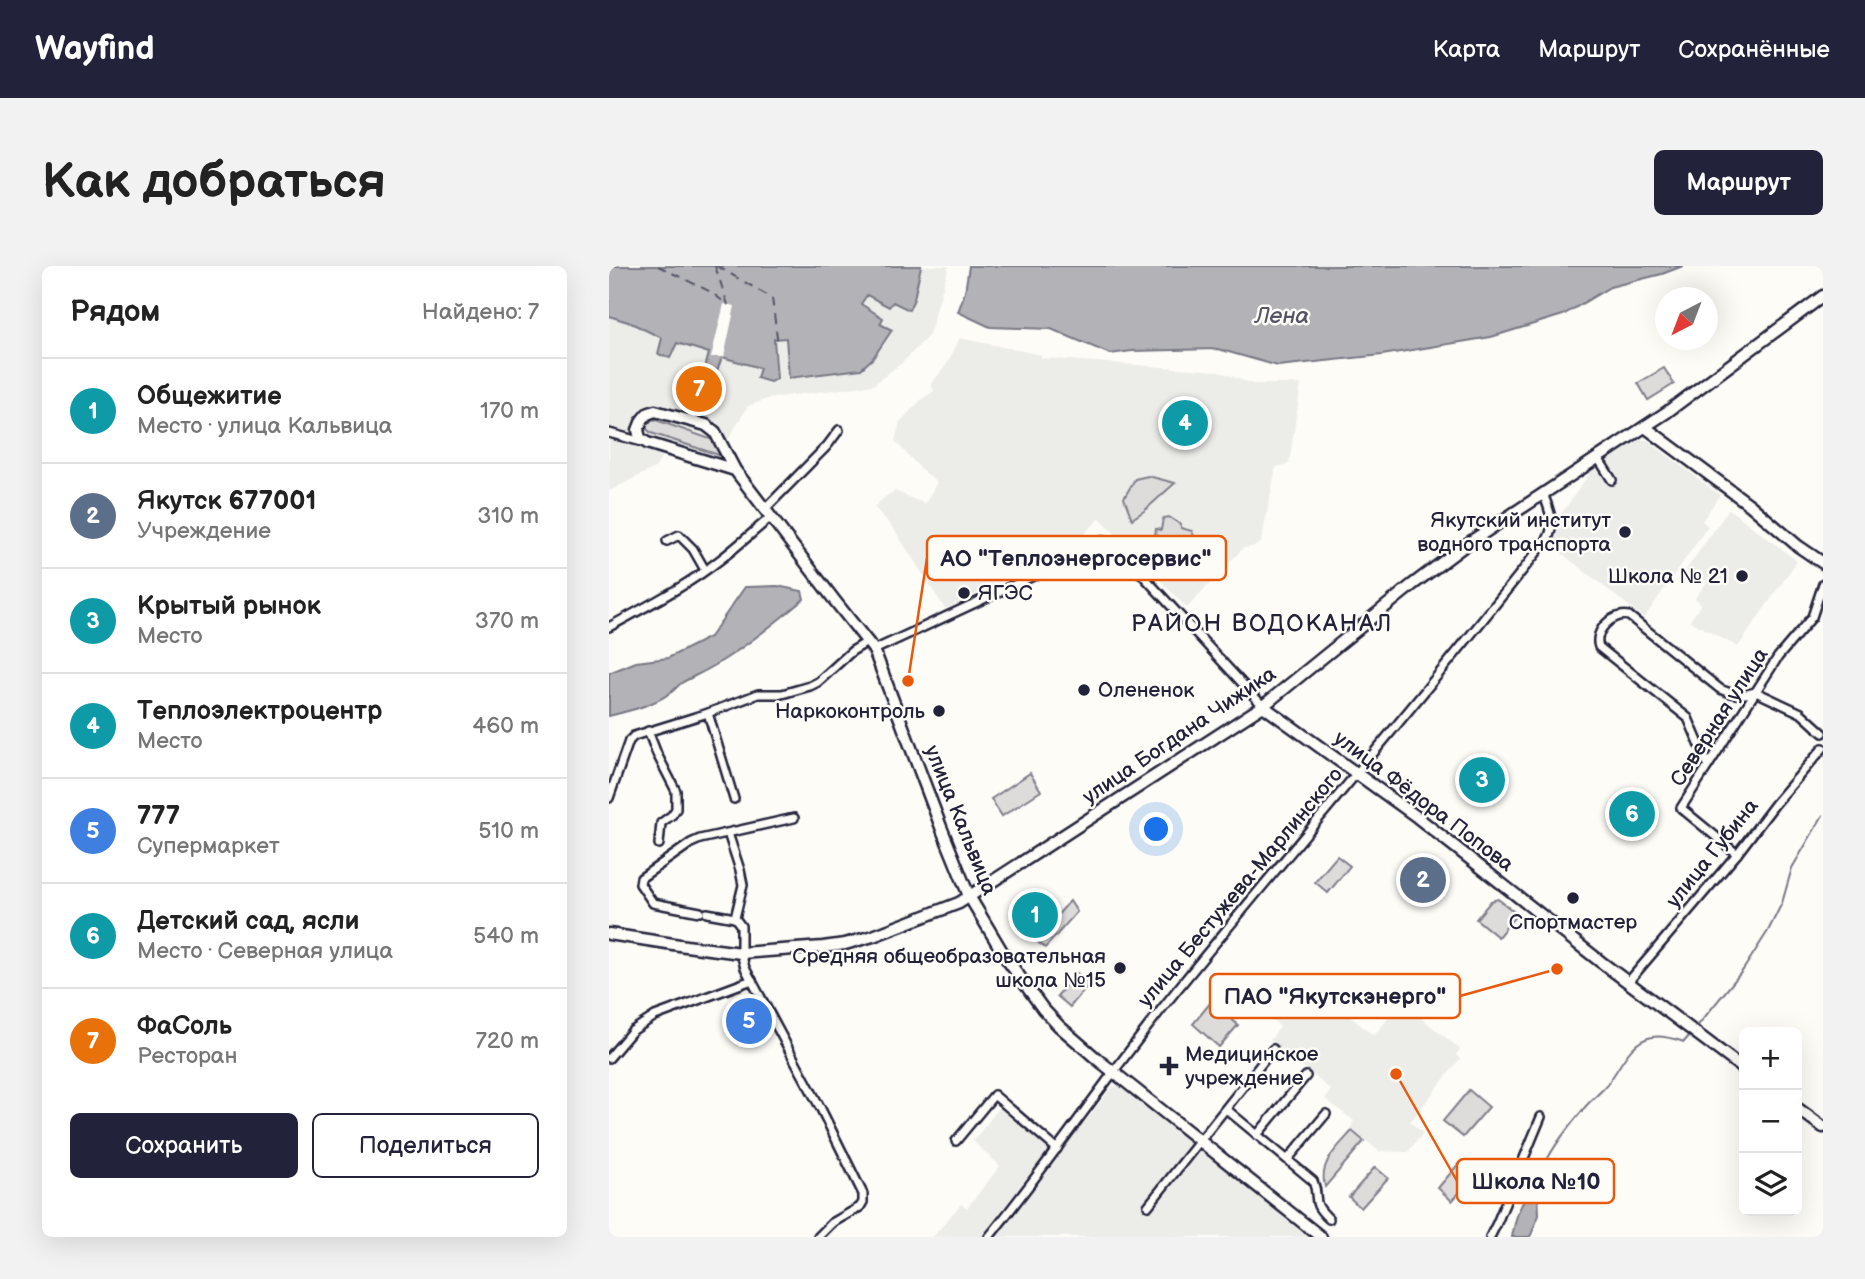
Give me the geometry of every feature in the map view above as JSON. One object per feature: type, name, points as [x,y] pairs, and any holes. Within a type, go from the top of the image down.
[{"type":"street","name":"улица Богдана Чижика","points":[[609,934],[741,953],[823,947],[873,936],[959,903],[1263,706],[1439,564],[1543,492],[1644,428],[1823,296]]},
{"type":"street","name":"улица Кальвица","points":[[647,443],[640,438],[638,430],[647,414],[655,411],[706,425],[715,432],[735,470],[871,646],[969,896],[1006,958],[1043,1009],[1059,1026],[1113,1071],[1321,1237]]},
{"type":"street","points":[[1644,428],[1750,505],[1823,563]]},
{"type":"street","points":[[609,627],[722,559],[768,513],[839,430]]},
{"type":"street","points":[[609,433],[735,470]]},
{"type":"street","points":[[1598,458],[1612,480]]},
{"type":"street","name":"улица Бестужева-Марлинского","points":[[989,1237],[1185,979],[1447,665],[1548,538],[1552,531],[1552,519],[1543,492]]},
{"type":"street","points":[[667,541],[679,535],[693,549],[705,570]]},
{"type":"street","name":"улица Фёдора Попова","points":[[871,646],[1072,558],[1104,540],[1114,544],[1263,706],[1447,840],[1601,962],[1739,1065]]},
{"type":"street","name":"Северная улица","points":[[1737,853],[1681,808],[1778,657],[1812,617],[1823,584]]},
{"type":"street","points":[[1708,765],[1688,719],[1601,650],[1597,642],[1599,634],[1616,615],[1629,616],[1720,689],[1742,696],[1756,692],[1801,713],[1823,733]]},
{"type":"street","points":[[609,798],[629,741],[634,736],[758,694],[782,694],[818,682],[852,651],[871,646]]},
{"type":"street","points":[[708,713],[734,799]]},
{"type":"street","points":[[648,731],[676,791],[676,809],[661,823],[659,844]]},
{"type":"street","name":"улица Губина","points":[[1629,981],[1823,748]]},
{"type":"street","points":[[794,818],[691,843],[641,878],[641,884],[653,903],[735,918],[741,926],[741,953],[745,968],[815,1097],[863,1194],[860,1207],[832,1223],[818,1237]]},
{"type":"street","points":[[728,834],[743,885],[735,918]]},
{"type":"street","points":[[609,1058],[632,1031],[655,1016],[752,980]]},
{"type":"street","points":[[1148,1206],[1273,1049]]},
{"type":"street","points":[[1257,1135],[1306,1076]]},
{"type":"street","points":[[956,1141],[994,1095],[1057,1149]]},
{"type":"street","points":[[1226,1109],[1313,1181],[1317,1206],[1329,1219]]},
{"type":"street","points":[[1802,1112],[1823,1127]]},
{"type":"street","points":[[1288,1159],[1327,1114]]},
{"type":"street","points":[[1490,1237],[1541,1117]]},
{"type":"shaded area","points":[[921,266],[949,266],[929,335],[904,361],[873,385],[770,398],[748,406],[726,443],[739,464],[732,476],[662,456],[656,467],[609,491],[609,316],[662,338],[658,354],[676,342],[710,353],[705,367],[721,356],[760,368],[777,379],[774,339],[892,330],[880,323],[883,318],[861,305],[867,294],[889,307],[892,302],[914,299]]},
{"type":"shaded area","points":[[960,338],[1041,355],[1041,358],[1217,371],[1253,384],[1301,384],[1289,464],[1276,467],[1261,543],[1243,548],[1187,608],[1100,518],[1067,551],[945,609],[894,529],[874,507],[895,491],[925,504],[937,482],[895,441],[900,422],[921,400],[934,391],[931,384],[947,364]]},
{"type":"shaded area","points":[[1664,368],[1674,384],[1648,400],[1638,383]]},
{"type":"shaded area","points":[[653,419],[713,440],[722,456],[651,433],[647,425]]},
{"type":"shaded area","name":"Якутский институт водного транспорта","points":[[1633,439],[1647,440],[1720,495],[1702,521],[1708,526],[1644,618],[1541,537],[1553,526],[1606,454]]},
{"type":"shaded area","points":[[1148,476],[1175,483],[1132,519],[1124,498],[1135,479]]},
{"type":"shaded area","name":"Школа № 21","points":[[1729,509],[1797,561],[1738,647],[1690,621],[1701,604],[1695,598],[1707,582],[1686,570]]},
{"type":"shaded area","points":[[1169,517],[1181,525],[1181,528],[1192,531],[1196,542],[1192,543],[1195,546],[1195,552],[1192,551],[1195,555],[1187,566],[1177,560],[1176,555],[1169,554],[1169,550],[1156,538],[1156,529],[1161,530],[1163,518]]},
{"type":"shaded area","points":[[1030,773],[1041,791],[1002,816],[991,799]]},
{"type":"shaded area","points":[[1337,856],[1350,866],[1328,893],[1315,882]]},
{"type":"shaded area","points":[[1498,899],[1517,914],[1498,937],[1476,919],[1491,901]]},
{"type":"shaded area","points":[[1070,901],[1077,912],[1045,948],[1035,940]]},
{"type":"shaded area","points":[[1077,973],[1089,984],[1070,1007],[1057,996]]},
{"type":"shaded area","points":[[1305,980],[1374,1036],[1401,1002],[1460,1049],[1456,1055],[1460,1059],[1410,1122],[1423,1133],[1408,1152],[1379,1151],[1350,1128],[1354,1121],[1325,1099],[1331,1090],[1270,1040],[1280,1027],[1273,1020]]},
{"type":"shaded area","points":[[1211,1002],[1220,1013],[1222,1011],[1238,1025],[1219,1047],[1193,1024]]},
{"type":"shaded area","points":[[1113,1086],[1122,1087],[1311,1237],[994,1237]]},
{"type":"shaded area","points":[[1469,1090],[1489,1107],[1463,1137],[1443,1121]]},
{"type":"shaded area","points":[[1003,1103],[1057,1142],[983,1237],[933,1237],[961,1204],[967,1208],[1000,1166],[973,1141]]},
{"type":"shaded area","points":[[1352,1131],[1364,1141],[1325,1187],[1324,1171],[1327,1163]]},
{"type":"shaded area","points":[[1460,1162],[1475,1175],[1452,1201],[1438,1188]]},
{"type":"shaded area","points":[[1375,1167],[1388,1178],[1361,1208],[1349,1197]]},
{"type":"water","points":[[609,266],[921,266],[909,310],[893,302],[889,307],[867,295],[861,304],[883,318],[880,324],[892,330],[873,358],[861,369],[789,378],[786,338],[774,339],[777,379],[770,382],[757,378],[760,368],[722,357],[717,371],[705,368],[709,353],[677,343],[670,358],[658,354],[662,338],[609,316]]},
{"type":"water","name":"Лена","points":[[969,266],[1683,266],[1610,287],[1563,315],[1491,337],[1382,355],[1278,366],[1218,349],[1110,354],[1051,329],[990,327],[958,312],[965,292]]},
{"type":"water","points":[[777,586],[802,591],[804,599],[740,649],[683,682],[664,697],[609,716],[609,673],[636,662],[668,658],[710,637],[745,587]]},
{"type":"water","points":[[1538,1189],[1539,1215],[1531,1235],[1512,1237],[1522,1203]]},
{"type":"pier","points":[[724,304],[735,306],[724,357],[711,357]]},
{"type":"waterway","points":[[1695,1029],[1743,970],[1768,931],[1782,903],[1792,868],[1823,815]]},
{"type":"waterway","points":[[1538,1189],[1543,1168],[1556,1145],[1586,1106],[1605,1087],[1631,1050],[1652,1037],[1684,1042],[1689,1036]]},
{"type":"ferry route","points":[[658,266],[711,292],[728,305]]},
{"type":"ferry route","points":[[715,266],[728,305]]},
{"type":"ferry route","points":[[717,266],[772,298],[778,345]]},
{"type":"place","name":"ФаСоль","points":[[699,389]]},
{"type":"place","name":"Теплоэлектроцентр","points":[[1185,423]]},
{"type":"place","name":"Якутский институт водного транспорта","points":[[1625,532]]},
{"type":"place","name":"Школа № 21","points":[[1742,576]]},
{"type":"place","name":"ЯГЭС","points":[[964,593]]},
{"type":"place","name":"АО \"Теплоэнергосервис\"","points":[[908,681]]},
{"type":"place","name":"Олененок","points":[[1084,690]]},
{"type":"place","name":"Наркоконтроль","points":[[939,711]]},
{"type":"place","name":"Крытый рынок","points":[[1482,780]]},
{"type":"place","name":"Детский сад, ясли","points":[[1632,814]]},
{"type":"place","name":"Якутск 677001","points":[[1423,880]]},
{"type":"place","name":"Спортмастер","points":[[1573,898]]},
{"type":"place","name":"Общежитие","points":[[1035,915]]},
{"type":"place","name":"Средняя общеобразовательная школа №15","points":[[1120,968]]},
{"type":"place","name":"ПАО \"Якутскэнерго\"","points":[[1557,969]]},
{"type":"place","name":"777","points":[[749,1021]]},
{"type":"place","name":"Медицинское учреждение","points":[[1169,1066]]},
{"type":"place","name":"Школа №10","points":[[1396,1074]]},
{"type":"district","name":"РАЙОН ВОДОКАНАЛ","points":[[1262,623]]}]
